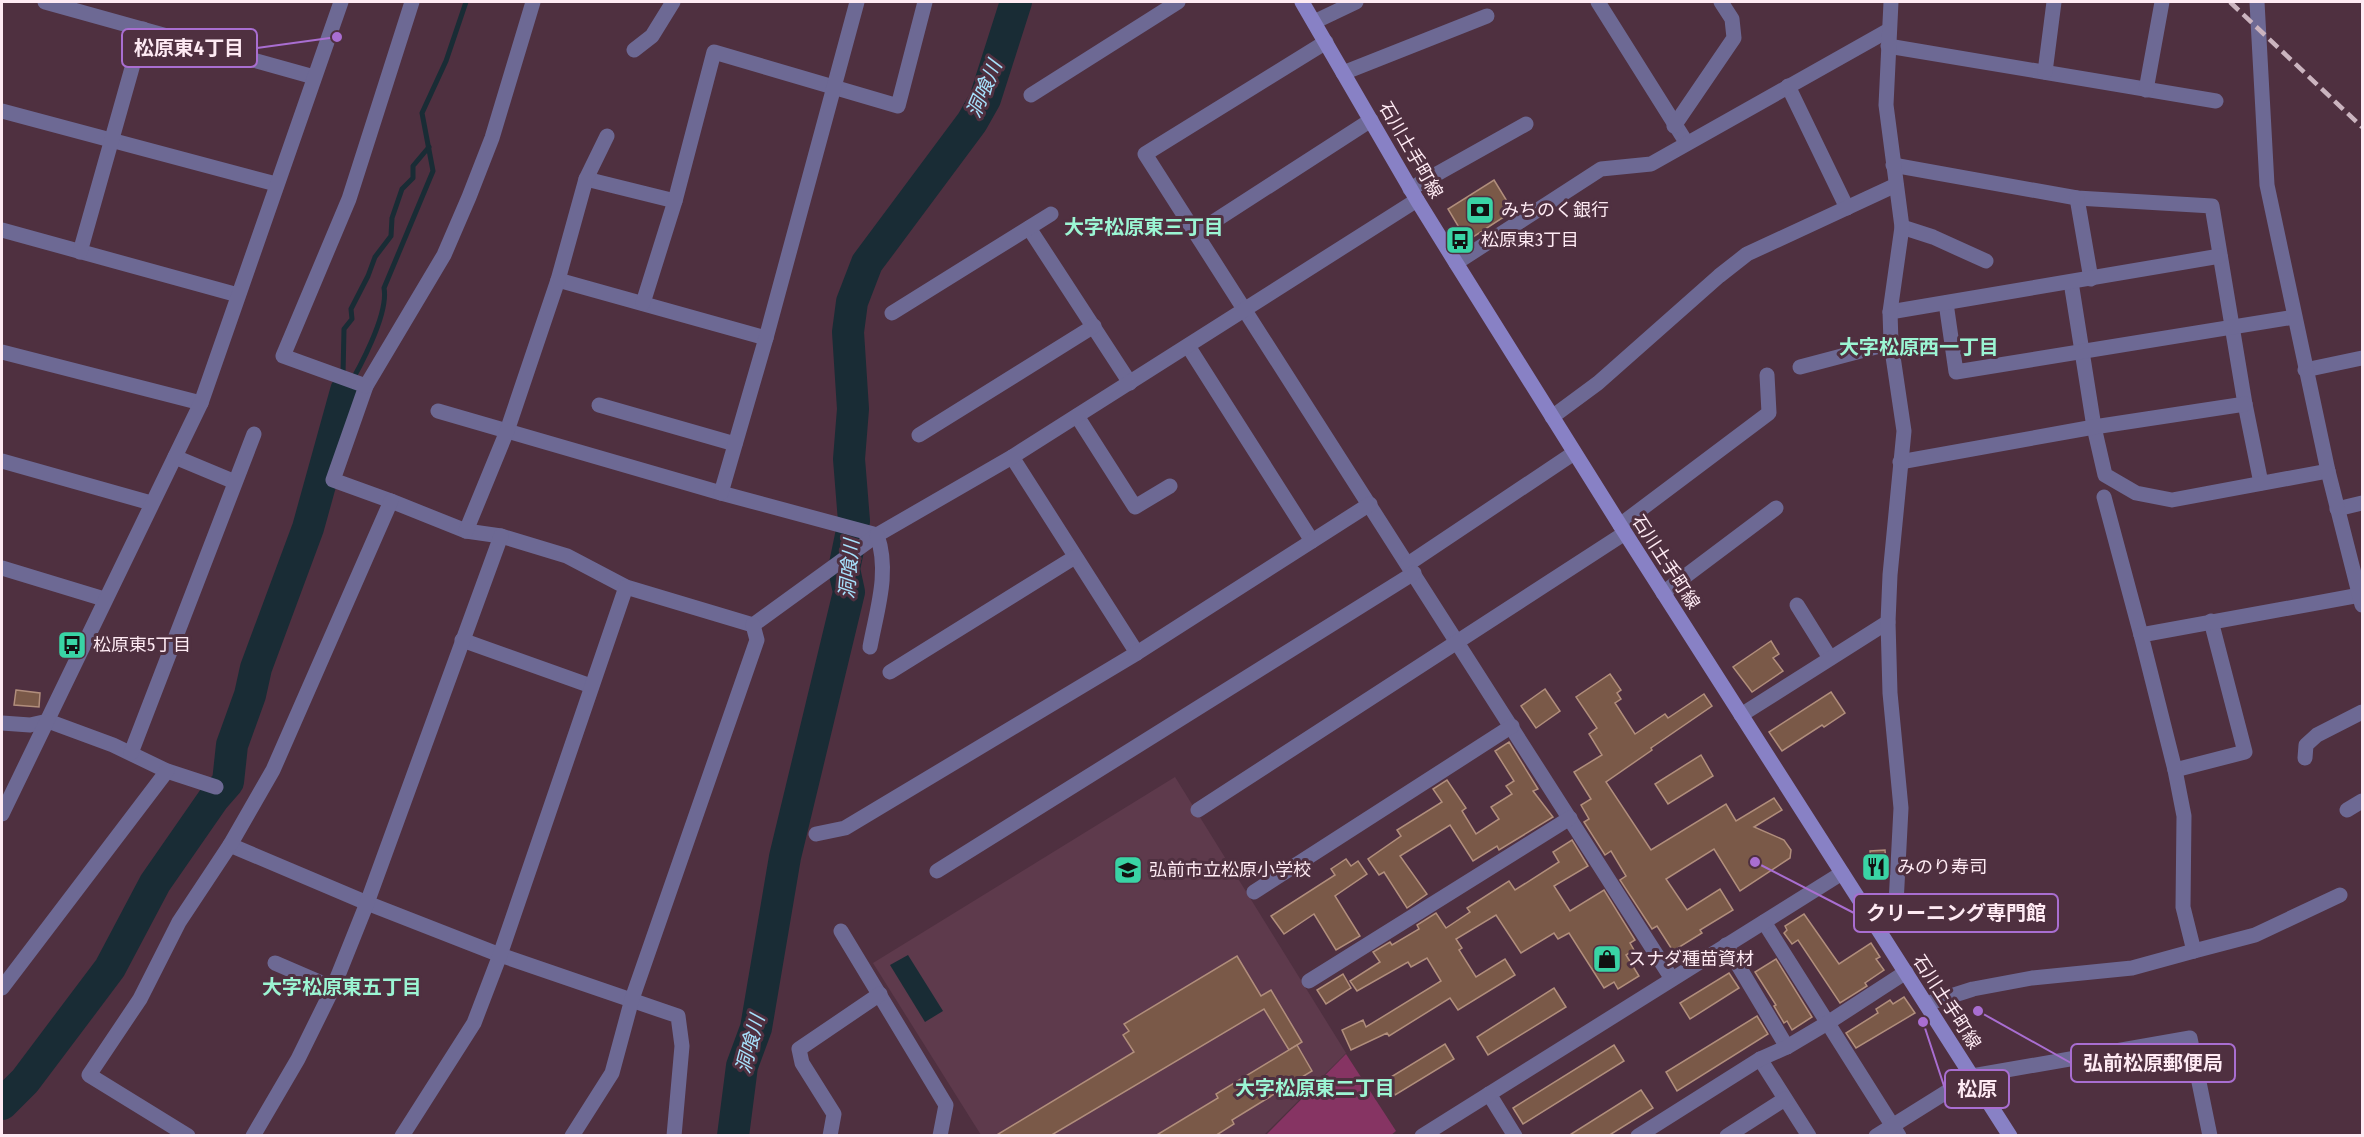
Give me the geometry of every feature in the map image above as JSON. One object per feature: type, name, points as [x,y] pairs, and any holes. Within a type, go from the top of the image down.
[{"type":"main road","name":"石川土手町線","points":[[1302,2],[1414,195],[1552,417],[2010,1136]]},
{"type":"street","points":[[45,2],[314,77]]},
{"type":"street","points":[[2,814],[104,599],[201,403],[341,2]]},
{"type":"street","points":[[366,386],[283,356],[349,199],[412,2]]},
{"type":"street","points":[[533,2],[492,138],[444,255],[366,386],[333,480],[466,531],[501,536],[567,556],[626,587],[753,625]]},
{"type":"street","points":[[634,50],[652,36],[673,2]]},
{"type":"street","points":[[721,493],[835,88],[856,2]]},
{"type":"street","points":[[643,303],[675,201],[714,52],[898,106],[925,2]]},
{"type":"street","points":[[1031,95],[1178,2]]},
{"type":"street","points":[[1314,22],[1356,2]]},
{"type":"street","points":[[1598,2],[1686,142]]},
{"type":"street","points":[[1674,126],[1734,38],[1732,19],[1721,2]]},
{"type":"street","points":[[1877,928],[1893,914],[1896,904],[1901,808],[1890,693],[1888,622],[1890,575],[1904,431],[1891,343],[1890,312],[1902,227],[1887,105],[1888,46],[1892,2]]},
{"type":"street","points":[[2044,72],[2054,2]]},
{"type":"street","points":[[2146,90],[2162,2]]},
{"type":"street","points":[[2141,635],[2211,621],[2361,600],[2305,370],[2267,185],[2257,2]]},
{"type":"street","points":[[1343,73],[1487,16]]},
{"type":"street","points":[[80,252],[143,29]]},
{"type":"street","points":[[1456,263],[1601,168],[1651,164],[1686,142],[1889,30]]},
{"type":"street","points":[[1326,42],[1145,154],[1672,979]]},
{"type":"street","points":[[1888,46],[2216,101]]},
{"type":"street","points":[[1788,86],[1848,208]]},
{"type":"street","points":[[2,111],[276,184]]},
{"type":"street","points":[[1196,233],[1371,120]]},
{"type":"street","points":[[753,625],[877,535],[1012,457],[1130,383],[1414,195],[1526,124]]},
{"type":"street","points":[[466,531],[507,431],[558,280],[586,179],[607,136]]},
{"type":"street","points":[[1893,165],[2077,198],[2212,206],[2245,404],[2261,483]]},
{"type":"street","points":[[586,179],[675,201]]},
{"type":"street","points":[[1552,417],[1598,383],[1747,254],[1896,185]]},
{"type":"street","points":[[2077,198],[2091,279]]},
{"type":"street","points":[[892,313],[1051,214]]},
{"type":"street","points":[[1902,227],[1933,237],[1986,261]]},
{"type":"street","points":[[1029,228],[1130,383]]},
{"type":"street","points":[[2,230],[238,295]]},
{"type":"street","points":[[1890,312],[2220,256]]},
{"type":"street","points":[[558,280],[766,338]]},
{"type":"street","points":[[2071,282],[2094,427],[2105,474],[2136,493],[2172,500],[2328,471]]},
{"type":"street","points":[[1946,303],[1956,372],[2294,317]]},
{"type":"street","points":[[919,435],[1094,326]]},
{"type":"street","points":[[1800,367],[1891,343]]},
{"type":"street","points":[[1188,346],[1312,541]]},
{"type":"street","points":[[2,351],[201,403]]},
{"type":"street","points":[[2305,370],[2362,358]]},
{"type":"street","points":[[1198,810],[1458,642],[1622,529],[1769,414],[1767,375]]},
{"type":"street","points":[[1900,462],[2094,427],[2245,404]]},
{"type":"street","points":[[599,405],[735,444]]},
{"type":"street","points":[[438,411],[721,493],[877,535]]},
{"type":"street","points":[[1077,416],[1135,507],[1170,486]]},
{"type":"street","points":[[131,753],[254,434]]},
{"type":"street","points":[[937,872],[1411,568],[1575,453]]},
{"type":"street","points":[[175,457],[235,482]]},
{"type":"street","points":[[1012,457],[1137,653]]},
{"type":"street","points":[[2,461],[152,503]]},
{"type":"street","points":[[2104,497],[2175,770],[2184,816],[2183,908],[2194,951]]},
{"type":"street","points":[[188,1136],[89,1075],[140,999],[179,922],[230,845],[273,770],[391,501]]},
{"type":"street","points":[[2337,509],[2362,503]]},
{"type":"street","points":[[816,834],[845,828],[1137,653],[1370,504]]},
{"type":"street","points":[[1663,593],[1776,508]]},
{"type":"street","points":[[870,647],[883,580],[883,552],[877,535]]},
{"type":"street","points":[[253,1136],[298,1059],[333,988],[368,903],[501,536]]},
{"type":"street","points":[[890,672],[1075,557]]},
{"type":"street","points":[[2,568],[104,599]]},
{"type":"street","points":[[402,1136],[474,1023],[500,955],[626,587]]},
{"type":"street","points":[[1797,605],[1830,658]]},
{"type":"street","points":[[2175,770],[2244,752],[2211,621]]},
{"type":"street","points":[[1741,715],[1888,622]]},
{"type":"street","points":[[573,1136],[612,1073],[632,999],[757,640],[753,625]]},
{"type":"street","points":[[462,640],[591,686]]},
{"type":"street","points":[[2305,758],[2306,745],[2316,735],[2362,712]]},
{"type":"street","points":[[2,723],[30,725],[48,721],[113,745],[166,771],[216,788]]},
{"type":"street","points":[[1254,892],[1512,726]]},
{"type":"street","points":[[2,988],[166,771]]},
{"type":"street","points":[[2347,810],[2362,801]]},
{"type":"street","points":[[1309,981],[1570,818]]},
{"type":"street","points":[[230,845],[500,955],[678,1016],[682,1046],[674,1136]]},
{"type":"street","points":[[1422,1136],[1842,873]]},
{"type":"street","points":[[1926,1004],[1996,984],[2132,968],[2255,935],[2340,895]]},
{"type":"street","points":[[1764,922],[1896,1130]]},
{"type":"street","points":[[841,931],[946,1105],[940,1136]]},
{"type":"street","points":[[1726,945],[1787,1047]]},
{"type":"street","points":[[275,963],[333,988]]},
{"type":"street","points":[[1638,1136],[1760,1059],[1787,1047],[1829,1022],[1906,972]]},
{"type":"street","points":[[830,1136],[834,1114],[802,1063],[799,1049],[880,994]]},
{"type":"street","points":[[1876,1136],[1896,1130],[1972,1076],[2190,1038],[2210,1136]]},
{"type":"street","points":[[1760,1059],[1809,1136]]},
{"type":"street","points":[[1489,1094],[1515,1136]]},
{"type":"street","points":[[1727,1136],[1785,1099]]},
{"type":"shaded area","name":"弘前市立松原小学校","points":[[1175,777],[1346,1053],[1264,1135],[981,1135],[873,963]]},
{"type":"shaded area","points":[[1346,1054],[1396,1131],[1390,1136],[1266,1135]]},
{"type":"water","points":[[908,955],[943,1011],[925,1022],[890,965]]},
{"type":"building","name":"みちのく銀行","points":[[1494,180],[1513,211],[1467,241],[1448,209]]},
{"type":"building","points":[[1771,641],[1779,654],[1773,658],[1783,671],[1752,692],[1733,667]]},
{"type":"building","points":[[1610,674],[1621,690],[1617,693],[1621,699],[1615,703],[1635,734],[1665,714],[1668,718],[1704,694],[1712,706],[1606,782],[1651,850],[1726,804],[1736,821],[1774,798],[1782,810],[1754,827],[1784,840],[1791,850],[1790,858],[1740,891],[1714,849],[1666,879],[1687,910],[1720,889],[1733,910],[1700,930],[1702,933],[1673,951],[1657,926],[1652,929],[1620,880],[1626,876],[1611,851],[1605,855],[1584,822],[1589,819],[1581,805],[1591,799],[1574,772],[1602,755],[1589,734],[1597,728],[1576,697]]},
{"type":"building","points":[[1545,689],[1560,711],[1536,728],[1521,706]]},
{"type":"building","points":[[16,690],[40,693],[39,707],[14,705]]},
{"type":"building","points":[[1831,692],[1845,713],[1782,751],[1769,732]]},
{"type":"building","points":[[1509,742],[1538,789],[1533,791],[1553,817],[1499,850],[1497,846],[1473,861],[1450,825],[1400,856],[1427,894],[1407,908],[1384,872],[1379,875],[1368,859],[1401,836],[1397,830],[1442,802],[1433,789],[1447,780],[1466,808],[1462,811],[1476,834],[1499,819],[1491,807],[1512,794],[1506,786],[1514,781],[1495,751]]},
{"type":"building","points":[[1701,755],[1713,776],[1668,804],[1655,784]]},
{"type":"building","points":[[1572,840],[1588,866],[1554,886],[1570,911],[1604,890],[1635,940],[1630,943],[1634,950],[1626,955],[1639,976],[1618,989],[1614,982],[1604,988],[1569,933],[1558,939],[1554,933],[1521,953],[1496,915],[1456,939],[1462,948],[1459,950],[1476,977],[1505,959],[1515,975],[1458,1010],[1450,998],[1389,1036],[1387,1033],[1351,1050],[1342,1030],[1363,1020],[1366,1027],[1441,981],[1427,958],[1411,967],[1408,962],[1357,991],[1350,981],[1380,962],[1373,952],[1390,942],[1392,945],[1419,929],[1417,925],[1436,913],[1446,928],[1470,912],[1467,908],[1509,881],[1515,890],[1559,862],[1553,852]]},
{"type":"building","name":"みのり寿司","points":[[1885,850],[1887,875],[1866,877],[1865,860],[1871,860],[1870,851]]},
{"type":"building","points":[[1346,859],[1351,866],[1358,861],[1367,874],[1335,896],[1360,936],[1336,950],[1314,914],[1284,934],[1271,916],[1335,875],[1331,869]]},
{"type":"building","points":[[1804,914],[1839,964],[1871,943],[1880,957],[1876,959],[1884,970],[1865,983],[1867,986],[1840,1003],[1798,940],[1792,944],[1784,933],[1787,930],[1785,926]]},
{"type":"building","points":[[1237,956],[1261,996],[1271,990],[1302,1042],[1289,1050],[1264,1009],[1050,1136],[995,1136],[1134,1052],[1123,1035],[1129,1031],[1124,1024]]},
{"type":"building","points":[[1776,959],[1812,1017],[1792,1030],[1787,1021],[1784,1023],[1774,1006],[1776,1005],[1755,972]]},
{"type":"building","points":[[1729,973],[1739,988],[1690,1019],[1680,1003]]},
{"type":"building","points":[[1343,974],[1351,988],[1326,1004],[1317,990]]},
{"type":"building","points":[[1554,988],[1566,1007],[1488,1055],[1477,1037]]},
{"type":"building","points":[[1904,997],[1915,1013],[1856,1048],[1846,1033],[1878,1013],[1876,1009],[1890,1000],[1893,1004]]},
{"type":"building","points":[[1757,1016],[1768,1034],[1677,1091],[1666,1072]]},
{"type":"building","points":[[1445,1044],[1454,1059],[1395,1095],[1386,1080]]},
{"type":"building","points":[[1297,1045],[1312,1071],[1232,1120],[1234,1124],[1215,1136],[1155,1136],[1218,1098],[1216,1094]]},
{"type":"building","points":[[1614,1045],[1624,1061],[1523,1124],[1513,1108]]},
{"type":"building","points":[[1641,1090],[1653,1108],[1608,1136],[1568,1136]]},
{"type":"waterway","points":[[346,391],[378,326],[384,288],[433,171],[422,113],[446,61],[466,2]]},
{"type":"waterway","name":"洞喰川","points":[[733,1136],[742,1066],[756,1028],[785,857],[849,592],[844,569],[854,521],[849,459],[853,409],[848,332],[852,302],[867,263],[972,122],[985,99],[1016,2]]},
{"type":"waterway","points":[[343,375],[344,329],[352,319],[351,309],[375,257],[391,236],[392,218],[402,189],[413,178],[413,166],[429,147]]},
{"type":"waterway","points":[[2,1104],[25,1081],[110,968],[155,883],[214,798],[228,782],[232,745],[250,695],[256,668],[308,528],[346,391]]},
{"type":"railway","points":[[2230,2],[2362,127]]},
{"type":"place","name":"松原東4丁目","points":[[337,37]]},
{"type":"place","name":"みちのく銀行","points":[[1480,210]]},
{"type":"place","name":"松原東3丁目","points":[[1460,240]]},
{"type":"place","name":"松原東5丁目","points":[[72,645]]},
{"type":"place","name":"クリーニング専門館","points":[[1755,862]]},
{"type":"place","name":"みのり寿司","points":[[1876,867]]},
{"type":"place","name":"弘前市立松原小学校","points":[[1128,870]]},
{"type":"place","name":"スナダ種苗資材","points":[[1607,959]]},
{"type":"place","name":"弘前松原郵便局","points":[[1978,1011]]},
{"type":"place","name":"松原","points":[[1923,1022]]},
{"type":"district","name":"大字松原東三丁目","points":[[1144,227]]},
{"type":"district","name":"大字松原西一丁目","points":[[1919,347]]},
{"type":"district","name":"大字松原東五丁目","points":[[342,987]]},
{"type":"district","name":"大字松原東二丁目","points":[[1315,1088]]}]
